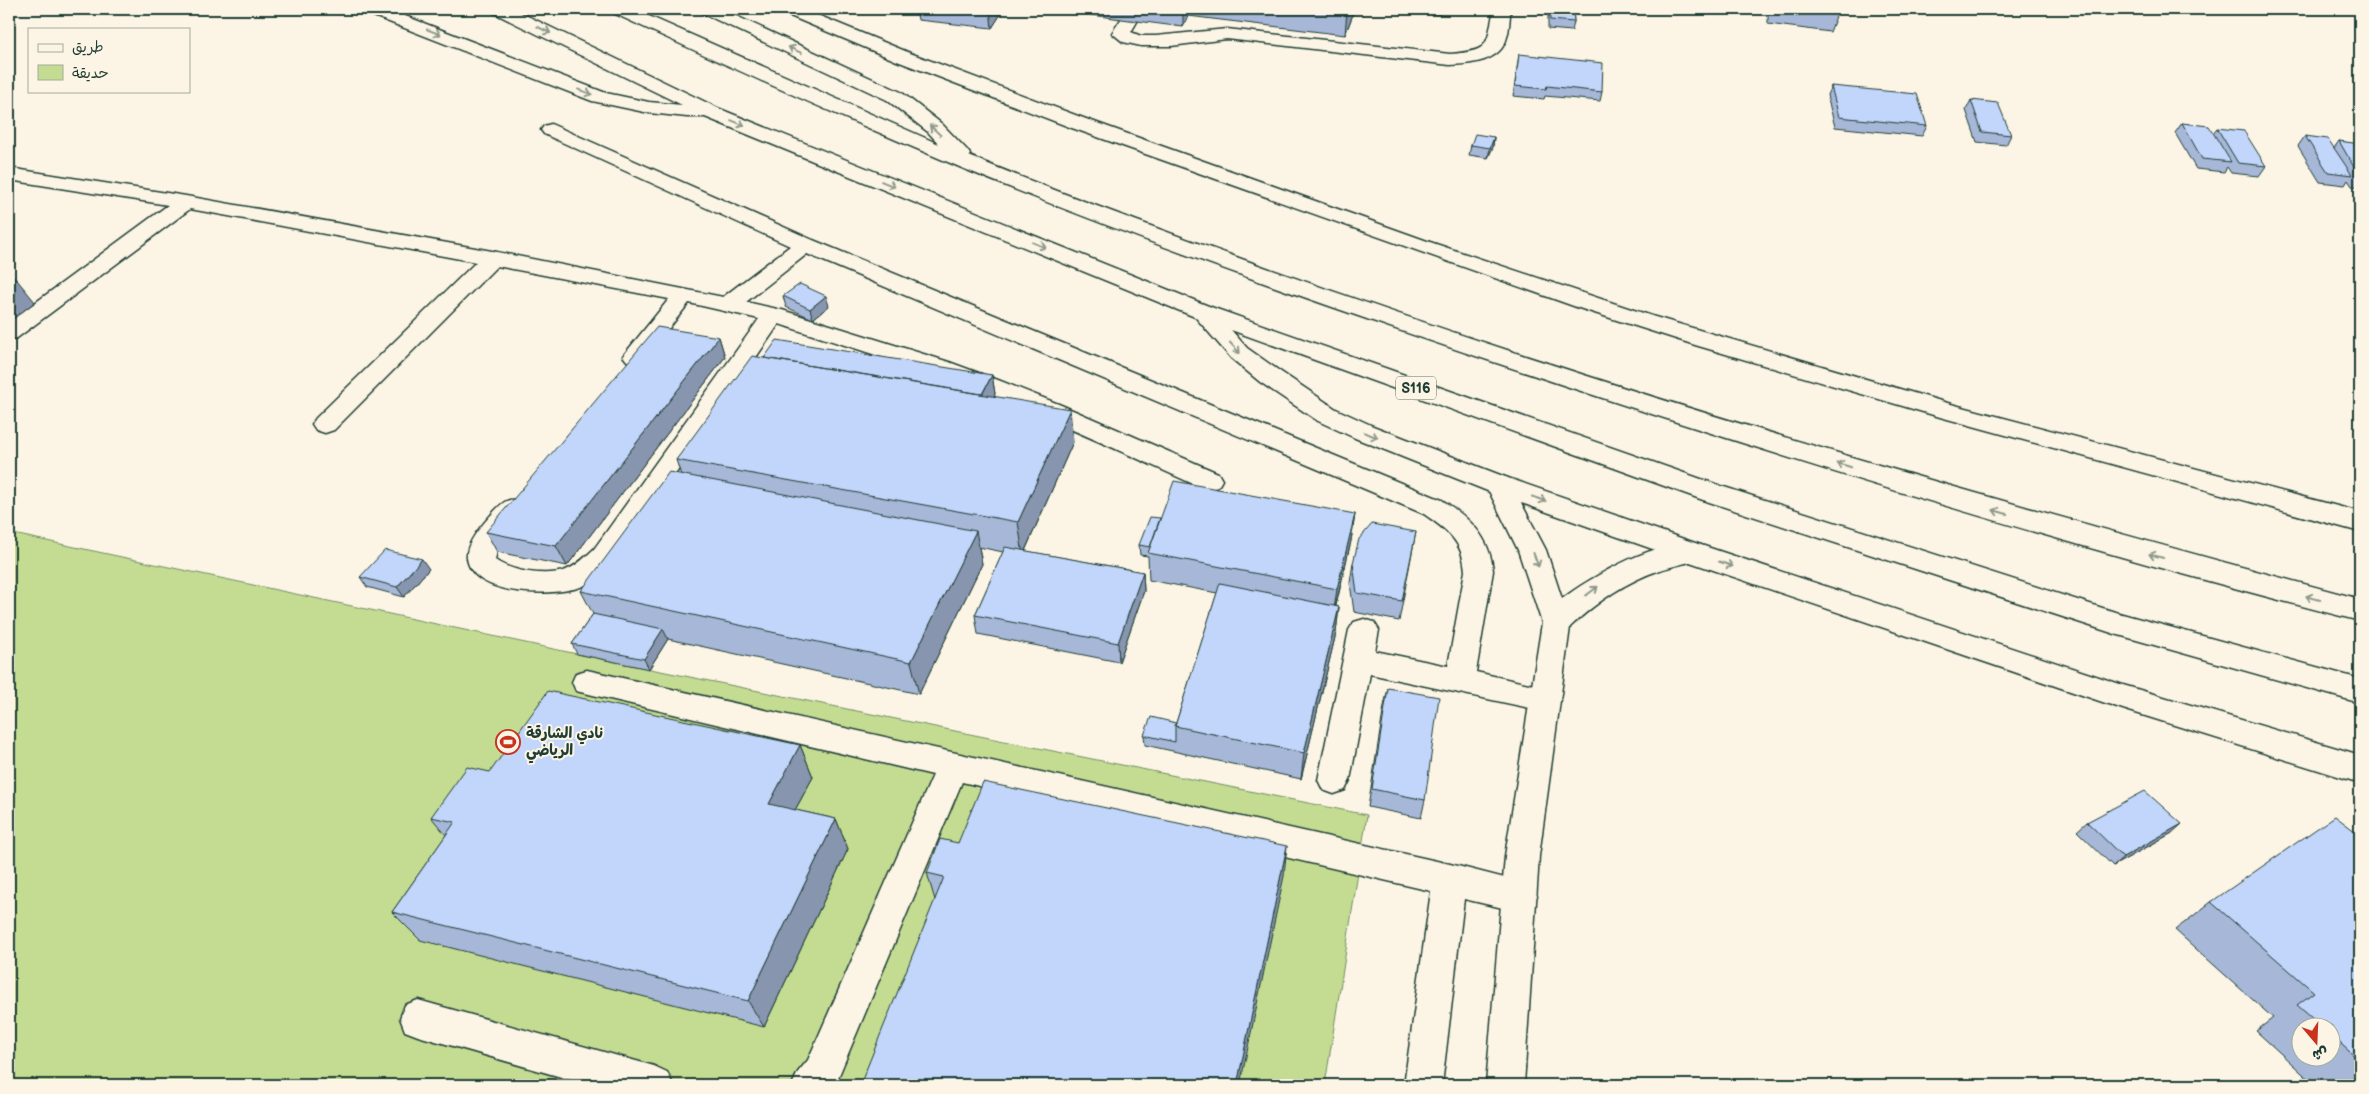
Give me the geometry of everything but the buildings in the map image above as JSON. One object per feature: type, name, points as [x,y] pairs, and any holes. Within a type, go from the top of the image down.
[{"type":"main road","points":[[372,9],[599,97],[667,111],[713,113]]},
{"type":"main road","name":"S116","points":[[500,9],[713,113],[1203,312],[1712,493],[2115,623],[2360,691]]},
{"type":"main road","points":[[619,9],[784,84],[970,164],[1241,267],[1438,336],[1901,483],[2169,560],[2360,610]]},
{"type":"main road","points":[[708,9],[894,96],[935,128],[970,164]]},
{"type":"main road","points":[[789,9],[931,68],[1176,159],[1478,265],[1700,339],[2128,462],[2360,522]]},
{"type":"main road","points":[[1129,20],[1121,33],[1131,39],[1170,42],[1203,35],[1227,34],[1443,60],[1473,57],[1493,47],[1497,40],[1502,9]]},
{"type":"main road","points":[[1203,35],[1211,19]]},
{"type":"main road","points":[[550,130],[805,245],[1424,503],[1447,515],[1458,524],[1473,546],[1479,571],[1460,680]]},
{"type":"main road","points":[[9,174],[186,202],[492,258],[684,294],[774,315],[940,368],[980,383],[1052,411],[1209,480]]},
{"type":"main road","points":[[9,334],[186,202]]},
{"type":"main road","points":[[728,304],[805,245]]},
{"type":"main road","points":[[325,424],[492,258]]},
{"type":"main road","points":[[623,371],[684,294]]},
{"type":"main road","points":[[1203,312],[1239,353],[1295,395],[1327,415],[1364,432],[1499,485],[1691,552],[2123,697],[2360,770]]},
{"type":"main road","points":[[526,492],[483,548],[481,559],[485,568],[494,575],[540,584],[562,582],[584,573],[604,556],[774,315]]},
{"type":"main road","points":[[1499,485],[1532,550],[1556,623],[1522,856],[1505,1085]]},
{"type":"main road","points":[[1556,623],[1577,602],[1600,584],[1628,570],[1657,559],[1691,552]]},
{"type":"main road","points":[[1334,780],[1361,645],[1460,680],[1544,699]]},
{"type":"main road","points":[[587,682],[1520,896]]},
{"type":"main road","points":[[811,1085],[821,1073],[953,765]]},
{"type":"main road","points":[[1423,1085],[1450,879]]},
{"type":"main road","points":[[418,1018],[654,1085]]},
{"type":"green space","name":"نادي الشارقة الرياضي","points":[[9,533],[577,654],[1367,815],[1325,1085],[9,1085]]},
{"type":"place","name":"نادي الشارقة الرياضي","points":[[508,742]]}]
